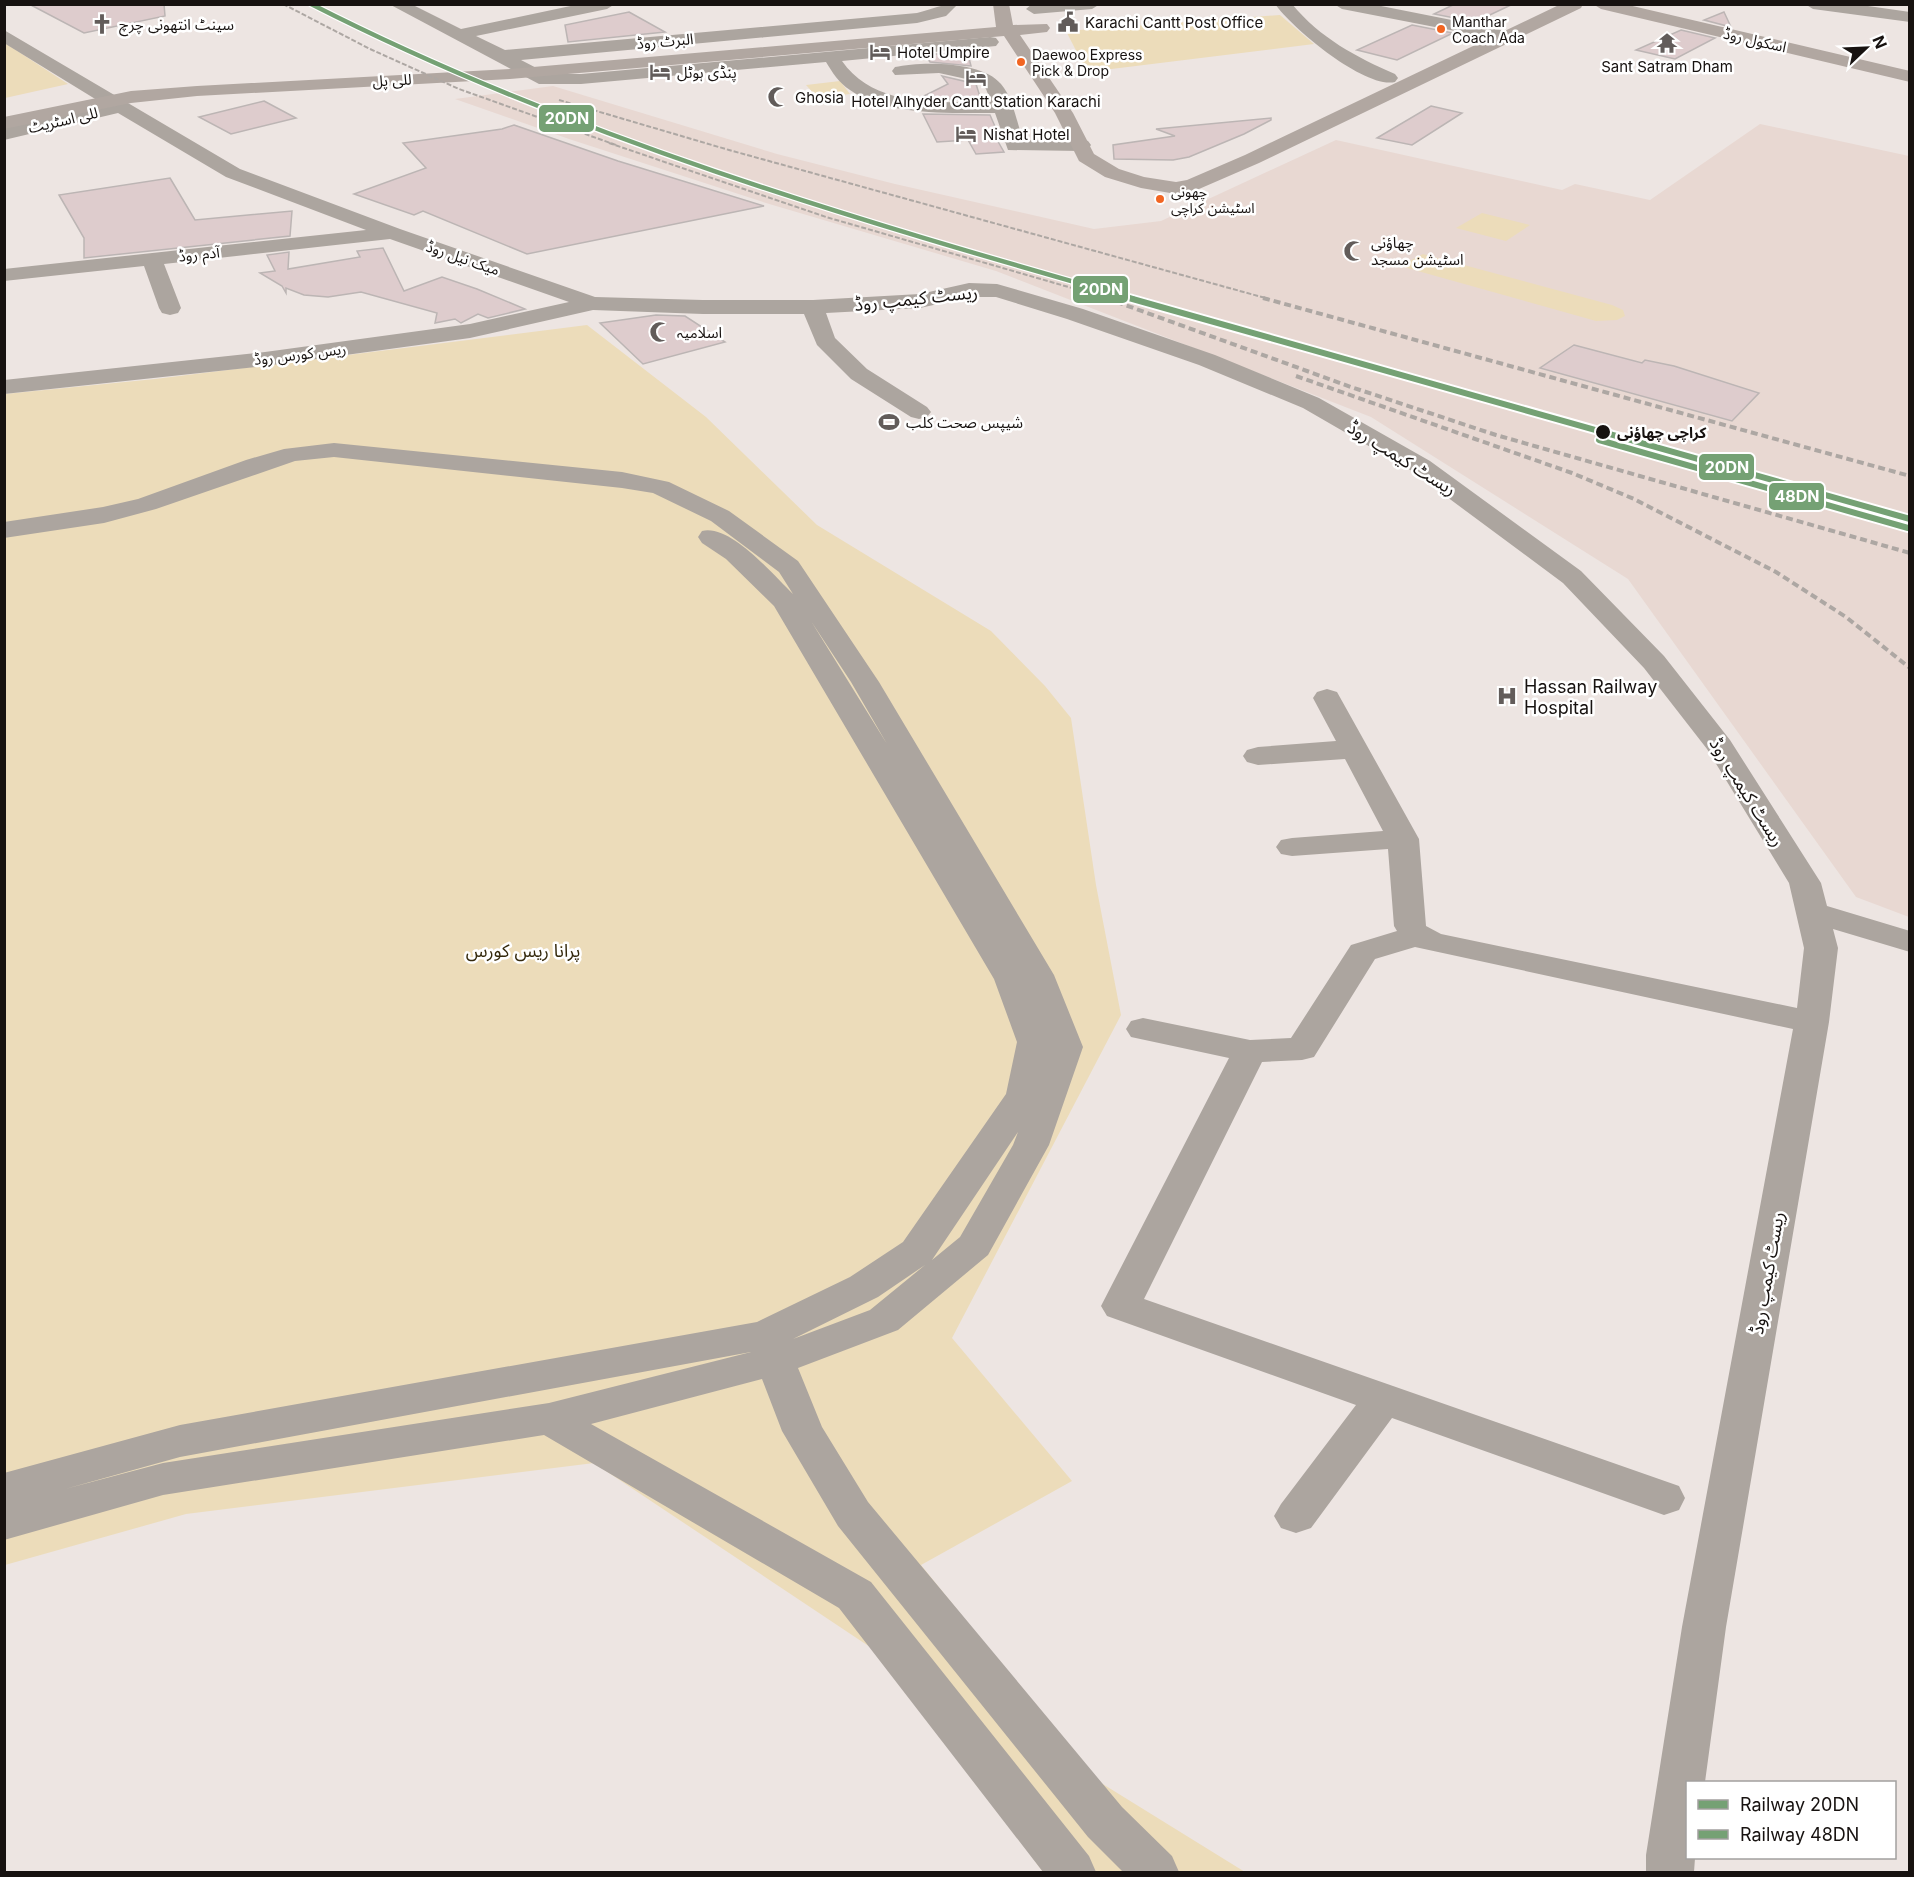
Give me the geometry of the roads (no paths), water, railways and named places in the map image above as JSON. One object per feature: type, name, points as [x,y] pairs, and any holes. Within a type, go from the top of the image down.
[{"type":"main road","points":[[943,29],[975,14],[1001,26],[1031,61],[1064,113],[1086,157],[1112,173],[1164,180],[1184,171],[1213,165],[1389,78],[1549,4]]},
{"type":"main road","points":[[1073,93],[1099,144],[1115,162],[1187,187],[1215,176],[1575,4]]},
{"type":"main road","name":"اسکول روڈ","points":[[1601,4],[1905,71]]},
{"type":"main road","name":"اسکول روڈ","points":[[1639,4],[1905,71]]},
{"type":"main road","points":[[852,40],[1039,21]]},
{"type":"main road","points":[[852,40],[966,37],[1001,26]]},
{"type":"main road","name":"للی پل","points":[[4,114],[119,92],[193,83],[562,61],[852,40]]},
{"type":"main road","name":"للی پل","points":[[4,123],[131,97],[197,91],[510,74],[852,40]]},
{"type":"street","points":[[397,4],[545,80],[831,57],[1001,26]]},
{"type":"street","points":[[457,35],[607,4]]},
{"type":"street","points":[[1039,21],[1092,4]]},
{"type":"street","points":[[1283,4],[1298,24],[1328,48],[1354,63],[1389,78]]},
{"type":"street","points":[[1342,4],[1507,36]]},
{"type":"street","points":[[1813,4],[1910,17]]},
{"type":"street","name":"البرٹ روڈ","points":[[502,56],[917,18],[947,7]]},
{"type":"street","points":[[897,102],[952,71],[1001,26]]},
{"type":"street","name":"میک نیل روڈ","points":[[4,35],[233,173],[393,233],[593,303],[644,306],[813,307]]},
{"type":"street","points":[[831,57],[843,75],[860,90],[897,102],[945,107],[1002,107]]},
{"type":"street","points":[[886,72],[939,68],[986,78],[995,88],[1015,146],[1080,145]]},
{"type":"street","points":[[843,75],[864,73]]},
{"type":"street","name":"للی اسٹریٹ","points":[[4,134],[121,106]]},
{"type":"street","name":"آدم روڈ","points":[[4,275],[393,233]]},
{"type":"street","points":[[152,259],[170,308]]},
{"type":"street","name":"ریسٹ کیمپ روڈ","points":[[813,307],[920,301],[969,290],[997,291],[1075,314],[1207,360],[1311,403],[1421,466],[1572,577],[1653,662],[1720,746],[1805,883],[1821,948],[1812,1022],[1706,1615],[1670,1855],[1670,1872]]},
{"type":"street","name":"ریس کورس روڈ","points":[[4,387],[265,359],[470,331],[593,303]]},
{"type":"street","points":[[813,307],[825,340],[859,374],[919,412]]},
{"type":"street","points":[[4,530],[104,515],[147,504],[284,457],[334,450],[622,480],[660,487],[720,516],[789,567],[865,682],[1037,975],[1066,1047],[1031,1145],[974,1246],[884,1320],[770,1348],[549,1419],[164,1479],[4,1523]]},
{"type":"street","points":[[4,542],[85,530],[160,513],[312,461],[342,460],[619,493],[675,513],[735,553],[784,602],[854,714],[1011,979],[1034,1042],[1024,1095],[917,1252],[770,1348],[180,1441],[4,1490]]},
{"type":"street","points":[[1327,698],[1403,839],[1410,926],[1417,936],[1432,942],[1812,1022]]},
{"type":"street","points":[[1258,756],[1355,749]]},
{"type":"street","points":[[1292,847],[1403,839]]},
{"type":"street","points":[[1812,912],[1910,942]]},
{"type":"street","points":[[1143,1029],[1250,1051],[1302,1049],[1363,952],[1417,936]]},
{"type":"street","points":[[1250,1051],[1121,1306],[1664,1498]]},
{"type":"street","points":[[770,1348],[804,1431],[853,1514],[1105,1822],[1155,1872]]},
{"type":"street","points":[[1296,1515],[1383,1399]]},
{"type":"street","points":[[549,1419],[855,1594],[1072,1872]]},
{"type":"railway","points":[[283,4],[370,49],[459,89],[616,145]]},
{"type":"railway","points":[[559,100],[729,150],[1269,299]]},
{"type":"railway","points":[[609,143],[826,217],[1110,299]]},
{"type":"railway","points":[[1106,298],[1351,387],[1496,435],[1910,553]]},
{"type":"railway","points":[[1263,298],[1910,476]]},
{"type":"railway","points":[[1296,376],[1572,473],[1634,499],[1776,572],[1846,617],[1910,668]]},
{"type":"rail line","name":"20DN","points":[[311,4],[440,67],[572,120],[687,162],[919,238],[1910,519]]},
{"type":"rail line","name":"48DN","points":[[1599,440],[1908,528]]},
{"type":"place","name":"Karachi Cantt Post Office","points":[[1068,22]]},
{"type":"place","name":"سینٹ انتھونی چرچ","points":[[102,24]]},
{"type":"place","name":"Manthar Coach Ada","points":[[1441,29]]},
{"type":"place","name":"Sant Satram Dham","points":[[1667,43]]},
{"type":"place","name":"Hotel Umpire","points":[[880,52]]},
{"type":"place","name":"Daewoo Express Pick & Drop","points":[[1021,62]]},
{"type":"place","name":"پنڈی ہوٹل","points":[[660,72]]},
{"type":"place","name":"Hotel Alhyder Cantt Station Karachi","points":[[976,78]]},
{"type":"place","name":"Ghosia","points":[[778,97]]},
{"type":"place","name":"Nishat Hotel","points":[[966,134]]},
{"type":"place","name":"چھونی اسٹیشن کراچی","points":[[1160,199]]},
{"type":"place","name":"چھاؤنی اسٹیشن مسجد","points":[[1354,251]]},
{"type":"place","name":"اسلامیہ","points":[[660,332]]},
{"type":"place","name":"شیپس صحت کلب","points":[[889,422]]},
{"type":"place","name":"کراچی چھاؤنی","points":[[1603,432]]},
{"type":"place","name":"Hassan Railway Hospital","points":[[1507,696]]},
{"type":"park label","name":"پرانا ریس کورس","points":[[523,950]]}]
